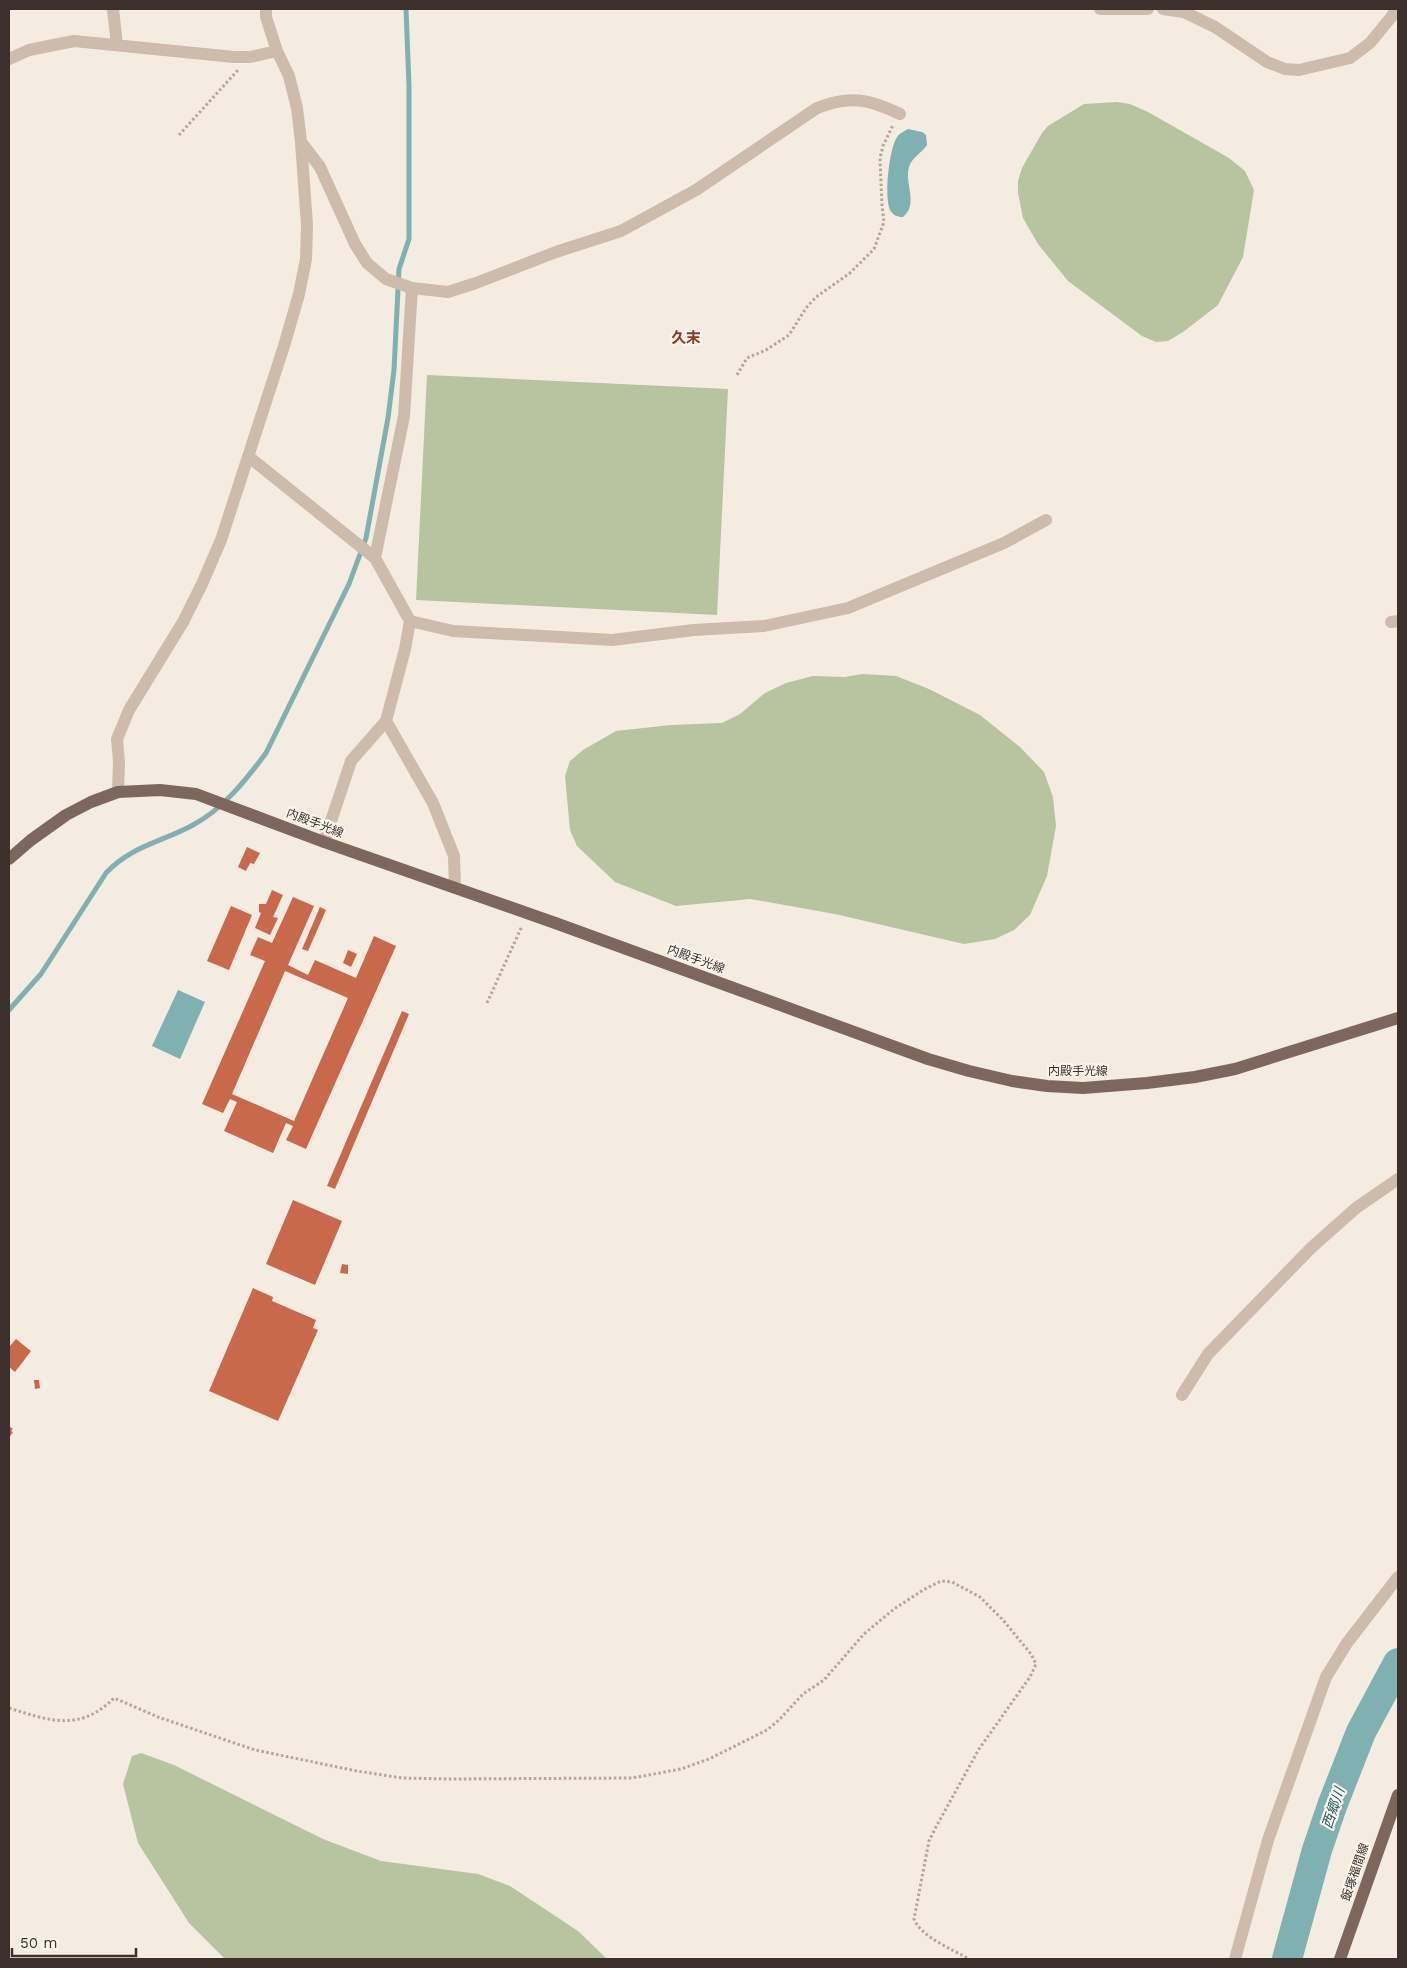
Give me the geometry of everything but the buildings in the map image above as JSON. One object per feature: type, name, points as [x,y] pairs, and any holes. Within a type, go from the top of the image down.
[{"type":"main road","name":"内殿手光線","points":[[9,859],[31,840],[66,815],[91,802],[118,792],[160,790],[196,794],[233,806],[324,842],[928,1059],[995,1077],[1047,1086],[1083,1088],[1195,1077],[1235,1069],[1397,1023]]},
{"type":"main road","name":"飯塚福間線","points":[[1340,1959],[1398,1795]]},
{"type":"street","points":[[113,9],[117,45]]},
{"type":"street","points":[[118,792],[119,762],[117,739],[129,710],[183,622],[221,540],[250,457],[299,294],[306,259],[307,225],[297,108],[289,76],[277,51],[266,16],[266,9]]},
{"type":"street","points":[[1100,9],[1148,9]]},
{"type":"street","points":[[1163,9],[1184,12],[1215,27],[1267,62],[1285,69],[1299,70],[1350,58],[1370,43],[1396,9]]},
{"type":"street","points":[[9,59],[29,50],[74,41],[234,57],[250,57],[277,51]]},
{"type":"street","points":[[301,142],[320,167],[355,244],[367,263],[386,279],[412,288],[448,292],[556,252],[620,231],[696,190],[818,108],[834,101],[853,99],[878,104],[900,114]]},
{"type":"street","points":[[375,558],[404,416],[412,288]]},
{"type":"street","points":[[250,457],[375,558],[410,621],[405,649],[386,721],[351,761],[324,842]]},
{"type":"street","points":[[410,621],[453,632],[612,640],[694,630],[764,626],[848,608],[1004,543],[1046,520]]},
{"type":"street","points":[[386,721],[436,812],[454,856],[455,888]]},
{"type":"street","points":[[1182,1395],[1208,1354],[1311,1248],[1356,1208],[1398,1179]]},
{"type":"street","points":[[1235,1959],[1268,1840],[1326,1677],[1346,1643],[1398,1577]]},
{"type":"path","points":[[179,135],[250,57]]},
{"type":"path","points":[[737,375],[747,358],[766,350],[789,335],[806,308],[816,297],[850,273],[874,249],[884,222],[880,158],[883,146],[900,114]]},
{"type":"path","points":[[487,1003],[528,914]]},
{"type":"path","points":[[9,1708],[58,1721],[81,1720],[101,1710],[114,1698],[158,1717],[255,1750],[402,1778],[632,1778],[681,1769],[709,1759],[767,1730],[780,1720],[803,1694],[824,1680],[864,1634],[894,1609],[929,1587],[941,1582],[952,1582],[980,1597],[1003,1620],[1031,1654],[1036,1664],[1030,1677],[979,1749],[929,1841],[914,1918],[916,1925],[923,1932],[969,1959]]},
{"type":"green space","points":[[1117,102],[1130,104],[1148,112],[1229,158],[1245,171],[1254,190],[1243,257],[1218,305],[1168,341],[1156,342],[1142,336],[1068,281],[1038,244],[1023,218],[1018,193],[1018,181],[1022,168],[1042,133],[1048,126],[1084,104]]},
{"type":"green space","points":[[427,375],[728,389],[717,615],[416,600]]},
{"type":"green space","points":[[862,674],[896,676],[929,689],[980,715],[1020,747],[1044,772],[1053,797],[1056,826],[1047,876],[1030,915],[1014,930],[995,939],[964,944],[835,914],[750,899],[676,906],[615,882],[577,846],[570,830],[565,776],[570,761],[583,750],[616,731],[671,725],[722,723],[740,714],[765,693],[786,683],[813,676],[845,677]]},
{"type":"green space","points":[[141,1753],[174,1765],[323,1839],[381,1861],[478,1874],[510,1886],[578,1931],[607,1959],[225,1959],[189,1923],[138,1843],[123,1784],[132,1756]]},
{"type":"water","points":[[908,129],[922,132],[926,135],[927,145],[912,160],[909,167],[908,180],[911,200],[908,212],[901,217],[890,210],[888,204],[888,174],[893,145],[900,134]]},
{"type":"water","points":[[178,990],[205,1002],[180,1059],[152,1046]]},
{"type":"waterway","points":[[9,1010],[41,974],[106,873],[136,850],[181,831],[214,811],[233,793],[266,753],[349,584],[366,538],[388,418],[394,370],[399,269],[409,239],[409,86],[406,9]]},
{"type":"waterway","name":"西郷川","points":[[1287,1959],[1317,1850],[1332,1806],[1361,1732],[1398,1663]]},
{"type":"district","name":"久末","points":[[686,338]]}]
